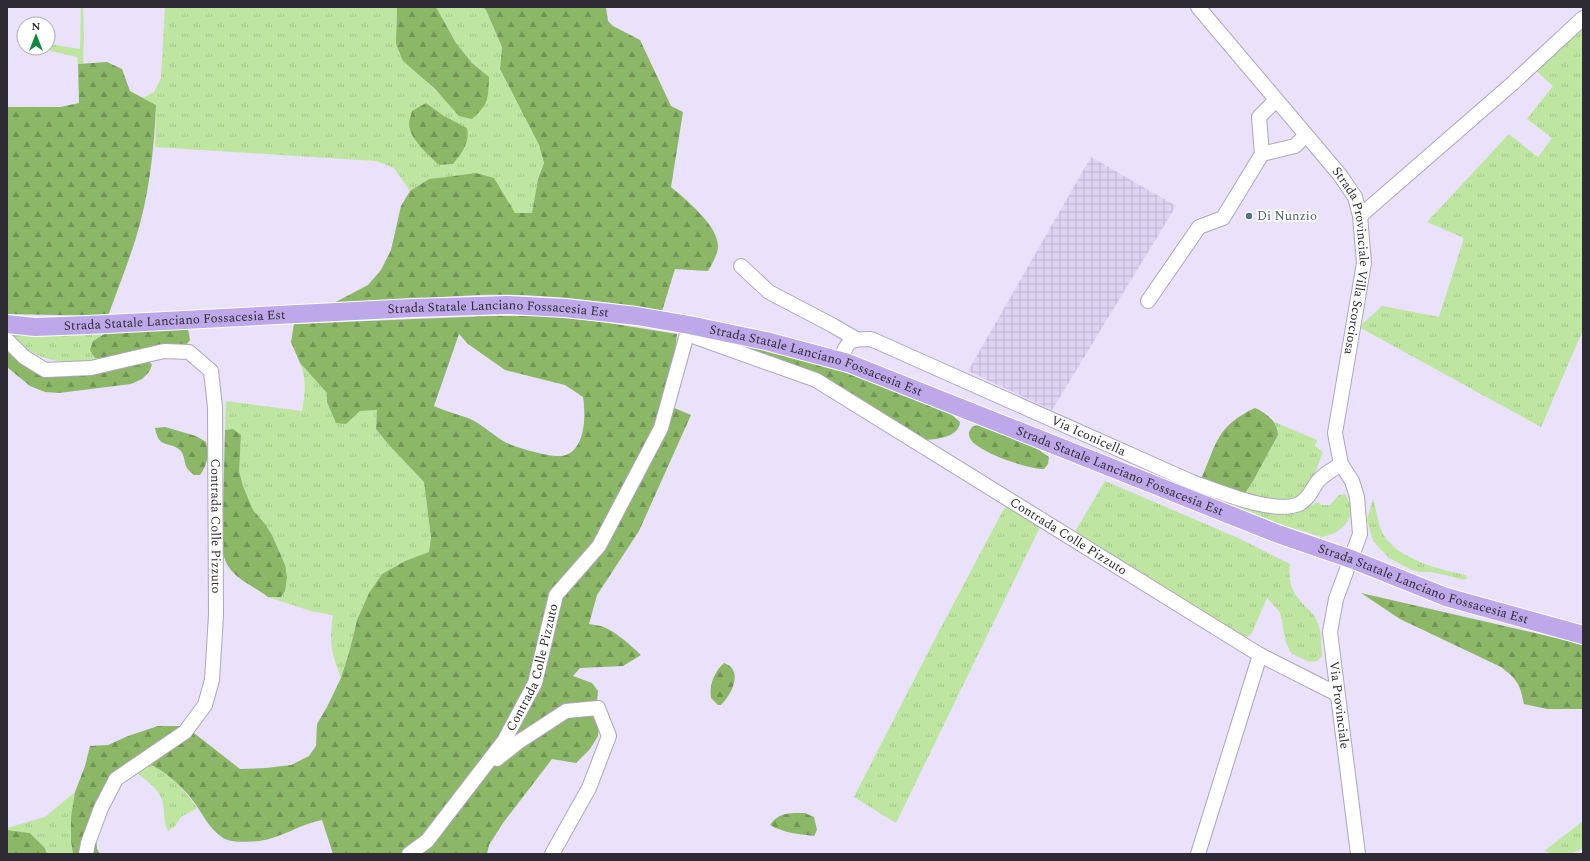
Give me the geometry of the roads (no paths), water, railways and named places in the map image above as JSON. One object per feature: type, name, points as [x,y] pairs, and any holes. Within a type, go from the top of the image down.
[{"type":"main road","name":"Strada Statale Lanciano Fossacesia Est","points":[[7,324],[35,326],[162,321],[477,305],[565,308],[625,315],[688,330],[766,341],[840,361],[1278,534],[1351,559],[1446,597],[1583,635]]},
{"type":"street","name":"Strada Provinciale Villa Scorciosa","points":[[1198,7],[1340,176],[1355,197],[1360,216],[1364,263],[1335,433],[1341,464],[1352,481],[1357,497],[1360,534],[1351,559]]},
{"type":"street","points":[[1360,216],[1513,83],[1583,18]]},
{"type":"street","points":[[1148,301],[1198,227],[1222,218],[1262,154],[1259,117],[1276,100]]},
{"type":"street","points":[[1262,154],[1295,146],[1306,135]]},
{"type":"street","points":[[740,266],[769,292],[856,339]]},
{"type":"street","name":"Contrada Colle Pizzuto","points":[[409,854],[427,841],[504,741],[534,683],[556,595],[599,546],[661,428],[688,330],[816,380],[1260,655],[1337,694]]},
{"type":"street","points":[[840,361],[846,344],[856,339]]},
{"type":"street","name":"Via Iconicella","points":[[856,339],[871,339],[1192,482],[1241,500],[1269,505],[1287,506],[1299,504],[1308,496],[1319,480],[1341,464]]},
{"type":"street","name":"Contrada Colle Pizzuto","points":[[7,340],[24,357],[45,370],[91,368],[164,351],[189,352],[211,371],[215,407],[216,600],[212,680],[205,705],[185,732],[116,779],[101,808],[88,843],[86,854]]},
{"type":"street","name":"Via Provinciale","points":[[1351,559],[1336,599],[1330,632],[1358,854]]},
{"type":"street","points":[[1198,854],[1260,655]]},
{"type":"street","points":[[479,774],[517,743],[566,711],[598,708],[609,736],[589,788],[552,854]]},
{"type":"place","name":"Di Nunzio","points":[[1249,216]]}]
